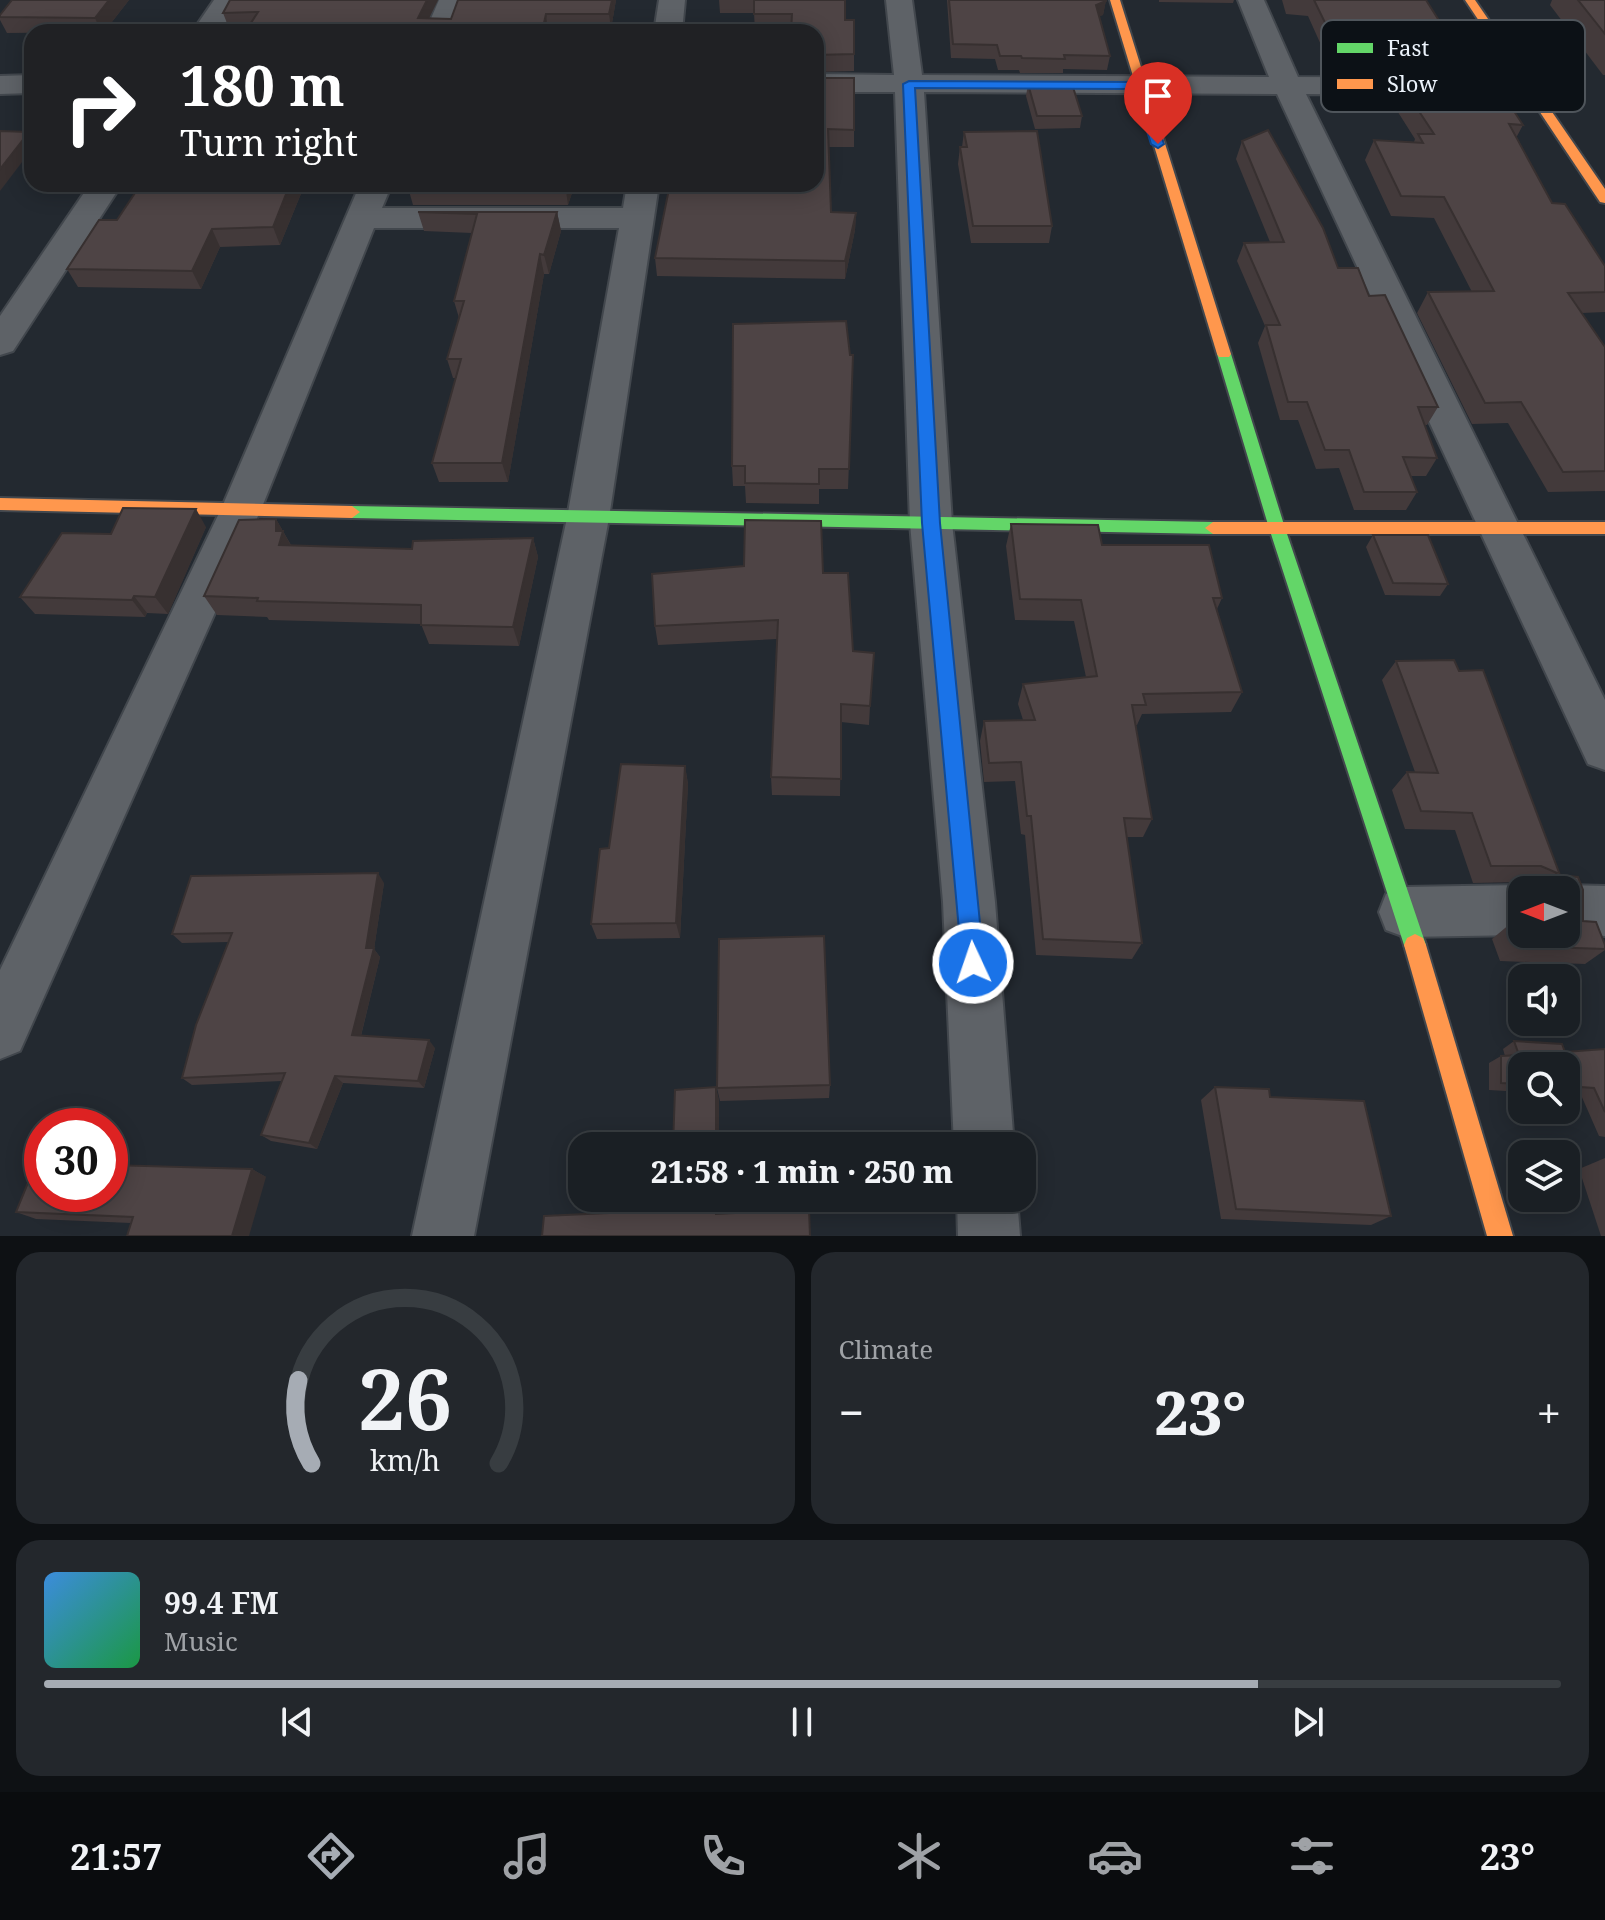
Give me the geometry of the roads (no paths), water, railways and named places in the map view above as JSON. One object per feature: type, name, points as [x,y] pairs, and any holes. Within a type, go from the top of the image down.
[{"type":"street","points":[[211,24],[227,0]]},
{"type":"street","points":[[442,24],[452,0]]},
{"type":"street","points":[[669,24],[672,0]]},
{"type":"street","points":[[899,0],[909,84],[931,523],[969,902],[983,1132]]},
{"type":"street","points":[[1115,0],[1277,528],[1405,912],[1500,1236]]},
{"type":"street","points":[[1251,0],[1287,85],[1605,749]]},
{"type":"street","points":[[1470,0],[1483,20]]},
{"type":"street","points":[[824,83],[1321,85]]},
{"type":"street","points":[[0,85],[24,84]]},
{"type":"street","points":[[1546,112],[1602,190]]},
{"type":"street","points":[[0,343],[101,192]]},
{"type":"street","points":[[0,1031],[242,507],[369,201],[641,201],[588,518],[443,1236]]},
{"type":"street","points":[[0,504],[242,507],[588,518],[1277,528],[1605,528]]},
{"type":"street","points":[[1405,912],[1508,910]]},
{"type":"street","points":[[1580,910],[1605,911]]},
{"type":"street","points":[[988,1212],[989,1236]]}]
